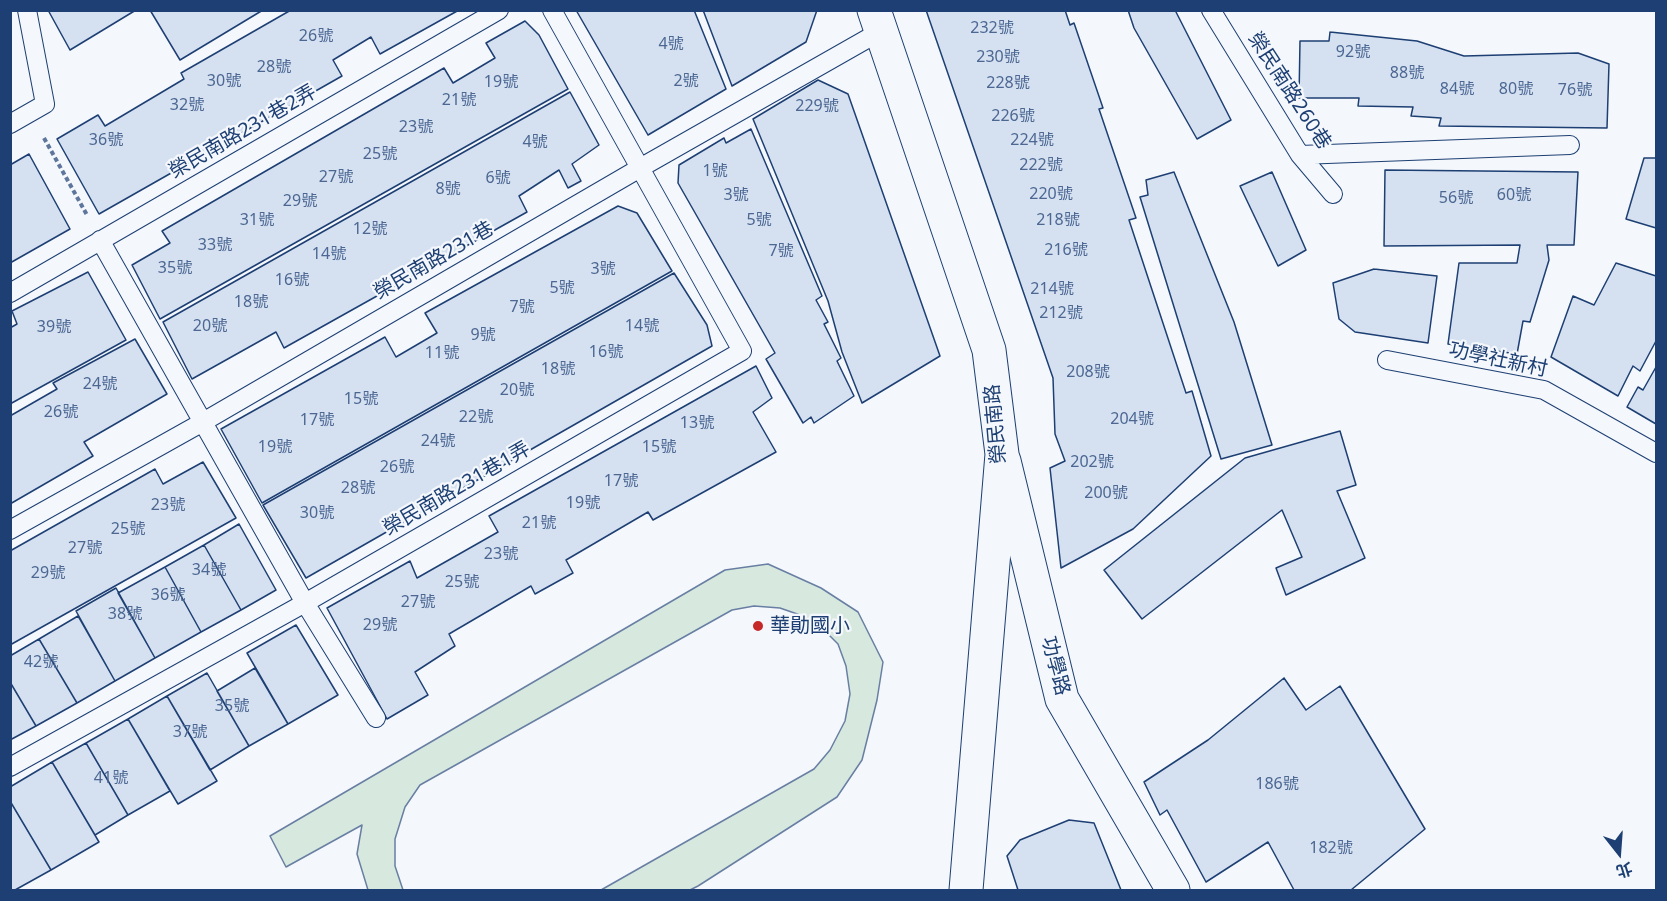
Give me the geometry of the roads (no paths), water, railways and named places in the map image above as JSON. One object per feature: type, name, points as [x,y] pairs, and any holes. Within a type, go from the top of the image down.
[{"type":"street","name":"榮民南路","points":[[878,21],[989,350],[1002,453],[966,891]]},
{"type":"street","name":"功學路","points":[[1002,453],[1062,699],[1173,891]]},
{"type":"lane","points":[[10,124],[45,104],[27,10]]},
{"type":"lane","name":"榮民南路231巷2弄","points":[[10,293],[499,10]]},
{"type":"lane","points":[[552,10],[640,168]]},
{"type":"lane","name":"榮民南路260巷","points":[[1212,10],[1300,154],[1333,194]]},
{"type":"lane","name":"榮民南路231巷","points":[[10,530],[203,422],[640,168],[878,21]]},
{"type":"lane","points":[[1300,154],[1570,145]]},
{"type":"lane","name":"榮民南路231巷1弄","points":[[10,767],[305,603],[742,351],[640,168]]},
{"type":"lane","points":[[100,240],[305,603],[376,717]]},
{"type":"lane","name":"功學社新村","points":[[1387,360],[1544,390],[1656,453]]},
{"type":"place","name":"華勛國小","points":[[758,626]]}]
